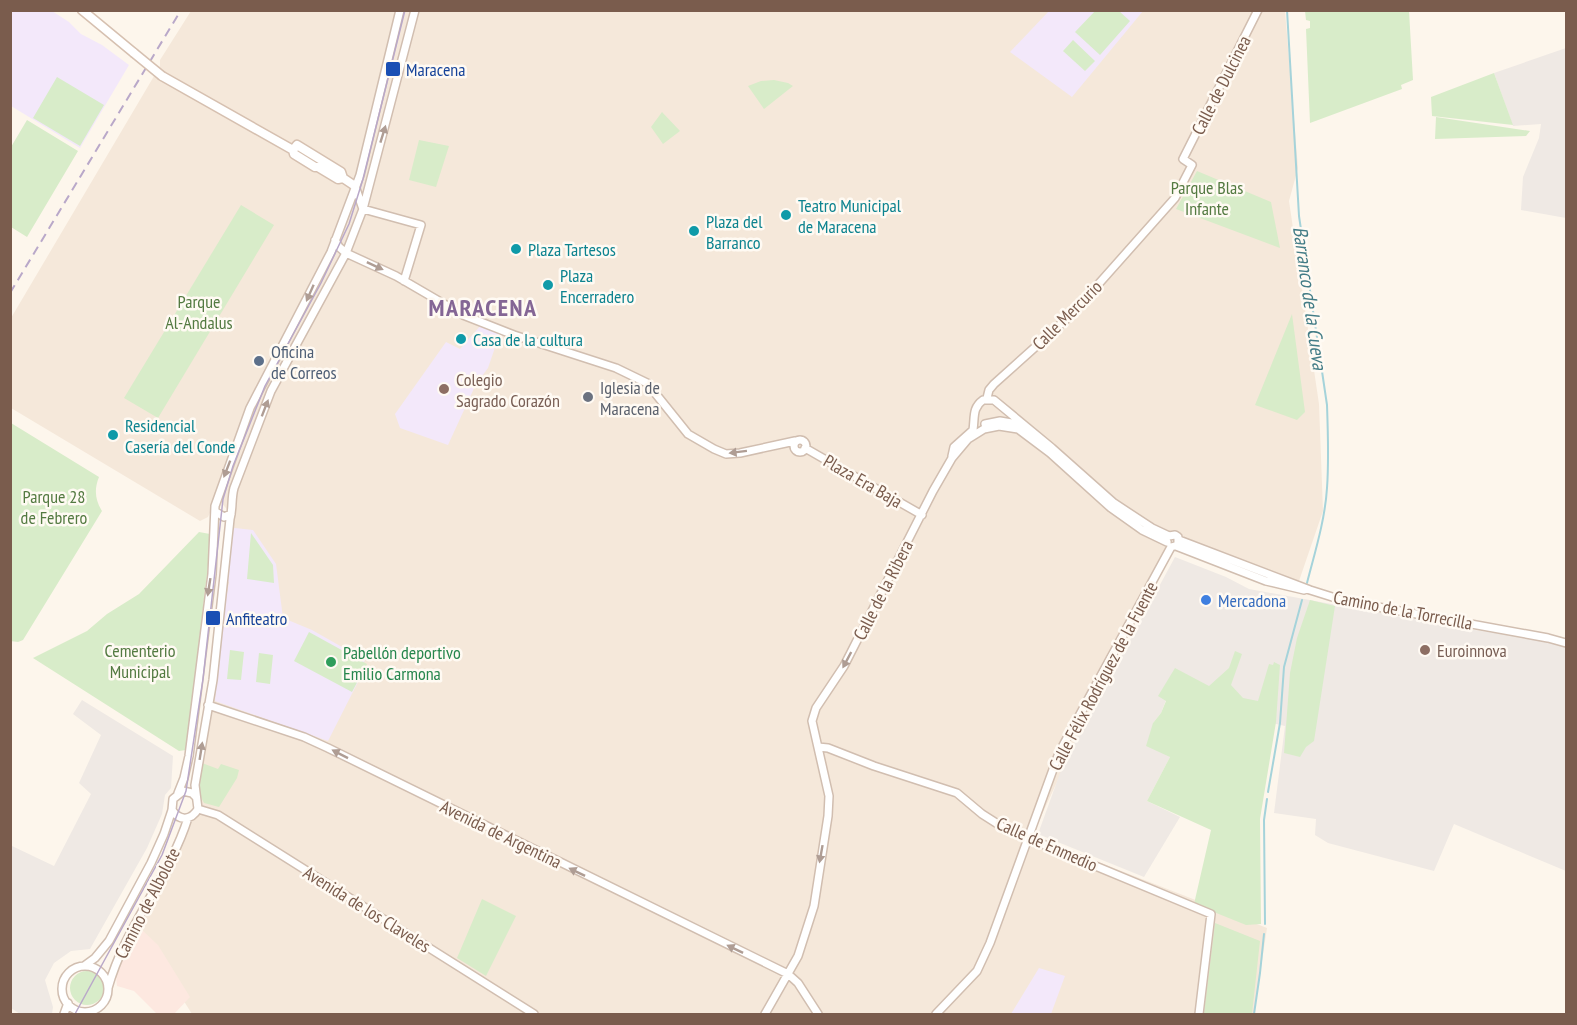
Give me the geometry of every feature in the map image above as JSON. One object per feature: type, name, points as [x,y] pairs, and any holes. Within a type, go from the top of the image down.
[{"type":"main road","points":[[82,10],[162,76],[293,150],[297,145],[338,178],[343,178],[355,186]]},
{"type":"street","points":[[400,10],[360,175],[331,252],[250,408],[221,484],[215,506],[212,574],[189,756],[184,778],[173,799],[172,810],[177,816],[192,817],[198,809],[195,785],[216,658],[234,488],[271,391],[346,253],[363,208],[415,10]]},
{"type":"street","name":"Calle de Dulcinea","points":[[1192,165],[1183,159],[1258,10]]},
{"type":"street","name":"Calle Mercurio","points":[[987,398],[994,384],[1071,315],[1175,198],[1192,165]]},
{"type":"street","points":[[355,186],[367,190]]},
{"type":"street","points":[[355,186],[363,208]]},
{"type":"street","points":[[335,240],[346,253],[404,281],[421,225],[363,208]]},
{"type":"street","name":"Plaza Era Baja","points":[[404,281],[463,315],[513,335],[613,367],[647,383],[688,434],[714,449],[726,454],[740,453],[795,441],[794,447],[797,451],[801,452],[805,448],[922,515]]},
{"type":"street","points":[[973,430],[975,410],[980,402],[987,398],[998,404],[999,416],[991,425]]},
{"type":"street","name":"Camino de la Torrecilla","points":[[998,404],[1114,503],[1172,542]]},
{"type":"street","points":[[975,410],[979,420],[991,425],[1025,426]]},
{"type":"street","name":"Camino de la Torrecilla","points":[[991,425],[1018,429],[1050,453],[1111,508],[1142,530],[1266,581],[1294,589],[1310,590],[1345,601],[1566,643]]},
{"type":"street","name":"Calle de la Ribera","points":[[952,458],[954,447],[973,430],[991,425]]},
{"type":"street","name":"Calle de la Ribera","points":[[818,747],[812,721],[816,708],[844,666],[952,458],[974,435],[991,425]]},
{"type":"street","points":[[218,501],[225,499],[231,503]]},
{"type":"street","points":[[216,512],[224,517],[231,514]]},
{"type":"street","name":"Calle Félix Rodríguez de la Fuente","points":[[936,1014],[977,970],[990,943],[1059,753],[1172,542]]},
{"type":"street","name":"Avenida de Argentina","points":[[208,705],[318,744],[788,974]]},
{"type":"street","points":[[766,1012],[798,956],[814,906],[829,796],[818,747]]},
{"type":"street","name":"Calle de Enmedio","points":[[818,747],[828,748],[874,766],[957,793],[982,814],[1004,828],[1211,914],[1199,1014]]},
{"type":"street","points":[[178,793],[186,791],[196,797]]},
{"type":"street","name":"Avenida de los Claveles","points":[[198,809],[218,815],[534,1014]]},
{"type":"street","name":"Camino de Albolote","points":[[84,966],[95,958],[109,941],[165,834],[172,810]]},
{"type":"street","name":"Camino de Albolote","points":[[108,988],[122,947],[179,843],[188,818]]},
{"type":"street","points":[[84,966],[96,968],[103,974],[108,988],[106,999],[93,1012],[81,1011],[68,1004],[62,989],[65,978],[72,969],[84,966]]},
{"type":"street","points":[[788,974],[798,983],[818,1014]]},
{"type":"street","points":[[64,1014],[68,1004]]},
{"type":"shaded area","points":[[10,11],[52,11],[69,22],[81,34],[102,45],[129,65],[80,148],[11,106]]},
{"type":"shaded area","points":[[191,11],[1285,11],[1298,168],[1289,201],[1319,404],[1323,511],[1299,581],[1170,533],[1165,549],[1032,836],[1267,928],[1254,1014],[192,1014],[136,925],[191,825],[211,698],[233,516],[217,498],[208,517],[200,521],[11,408],[11,318],[160,66],[160,60]]},
{"type":"shaded area","points":[[1049,11],[1143,11],[1072,97],[1010,52]]},
{"type":"shaded area","points":[[1566,48],[1566,218],[1521,210],[1523,177],[1539,138],[1541,124],[1513,126],[1494,73]]},
{"type":"shaded area","name":"Colegio Sagrado Corazón","points":[[481,325],[500,333],[488,368],[476,384],[448,445],[400,428],[395,414],[446,342],[460,349]]},
{"type":"shaded area","points":[[233,529],[253,530],[276,564],[283,618],[312,630],[365,660],[358,676],[360,678],[328,741],[215,701],[220,635],[229,582],[227,581]]},
{"type":"shaded area","points":[[1175,557],[1226,577],[1249,589],[1468,629],[1548,641],[1566,647],[1566,871],[1454,824],[1434,871],[1328,843],[1315,835],[1316,819],[1274,813],[1285,726],[1159,696],[1166,700],[1161,713],[1153,723],[1170,757],[1147,801],[1180,817],[1144,877],[1038,834],[1064,762]]},
{"type":"shaded area","points":[[82,700],[173,756],[171,788],[165,795],[162,814],[147,848],[90,949],[71,951],[54,963],[45,980],[53,1007],[52,1014],[20,1014],[11,1008],[11,848],[12,846],[54,866],[91,794],[79,783],[101,735],[73,714]]},
{"type":"shaded area","points":[[138,926],[158,945],[190,997],[174,1014],[157,1014],[134,991],[117,986],[116,977],[122,955]]},
{"type":"shaded area","points":[[1039,968],[1065,976],[1051,1014],[1011,1014]]},
{"type":"green space","points":[[1096,10],[1119,11],[1130,21],[1100,55],[1075,32]]},
{"type":"green space","points":[[1305,11],[1409,11],[1413,80],[1401,85],[1402,89],[1310,123],[1306,29],[1310,28],[1310,21],[1306,20]]},
{"type":"green space","points":[[1073,40],[1095,61],[1085,71],[1063,51]]},
{"type":"green space","points":[[1494,73],[1513,125],[1432,116],[1431,97]]},
{"type":"green space","points":[[57,77],[104,105],[80,146],[33,118]]},
{"type":"green space","points":[[774,80],[793,86],[764,109],[748,86],[761,81]]},
{"type":"green space","points":[[662,112],[680,131],[663,144],[651,127]]},
{"type":"green space","points":[[1436,117],[1530,131],[1526,136],[1435,139]]},
{"type":"green space","points":[[27,120],[78,151],[27,237],[11,227],[11,147]]},
{"type":"green space","points":[[419,140],[449,146],[436,187],[409,180]]},
{"type":"green space","name":"Parque Blas Infante","points":[[1197,171],[1271,202],[1280,248],[1176,209]]},
{"type":"green space","name":"Parque Al-Andalus","points":[[241,205],[274,225],[158,418],[124,398]]},
{"type":"green space","points":[[1292,314],[1305,412],[1297,420],[1255,405]]},
{"type":"green space","name":"Parque 28 de Febrero","points":[[11,423],[99,477],[96,494],[102,511],[23,640],[18,642],[10,641]]},
{"type":"green space","name":"Cementerio Municipal","points":[[199,532],[210,534],[209,557],[186,750],[179,751],[33,658],[87,631],[107,614],[139,594]]},
{"type":"green space","points":[[251,533],[273,565],[274,583],[247,579]]},
{"type":"green space","points":[[1310,600],[1335,606],[1314,741],[1306,747],[1300,757],[1284,753],[1290,673],[1297,638]]},
{"type":"green space","name":"Pabellón deportivo Emilio Carmona","points":[[309,632],[367,664],[352,692],[294,661]]},
{"type":"green space","points":[[230,650],[244,652],[241,680],[227,679]]},
{"type":"green space","points":[[1235,651],[1242,654],[1231,685],[1243,698],[1258,701],[1269,664],[1273,665],[1274,662],[1280,665],[1276,722],[1260,819],[1261,924],[1246,925],[1194,904],[1211,830],[1147,801],[1170,757],[1146,746],[1153,723],[1161,713],[1166,701],[1158,696],[1175,668],[1209,686],[1229,668]]},
{"type":"green space","points":[[259,653],[273,655],[270,684],[256,682]]},
{"type":"green space","points":[[202,763],[218,769],[221,764],[239,770],[237,778],[219,807],[204,803],[198,792]]},
{"type":"green space","points":[[482,899],[516,916],[486,976],[457,958]]},
{"type":"green space","points":[[1215,923],[1260,941],[1252,1014],[1204,1013]]},
{"type":"green space","points":[[87,971],[99,976],[104,988],[99,1000],[87,1005],[75,1000],[70,988],[75,976]]},
{"type":"waterway","name":"Barranco de la Cueva","points":[[1287,10],[1299,216],[1327,405],[1326,500],[1307,583]]},
{"type":"waterway","name":"Barranco de la Cueva","points":[[1268,792],[1280,723],[1284,667],[1302,600]]},
{"type":"waterway","name":"Barranco de la Cueva","points":[[1265,924],[1264,820],[1267,799]]},
{"type":"waterway","name":"Barranco de la Cueva","points":[[1254,1014],[1264,934]]},
{"type":"tram line","points":[[75,1014],[162,855],[186,791],[203,679],[223,499],[233,466],[265,386],[321,283],[349,224],[363,179],[405,10]]},
{"type":"railway","points":[[10,293],[181,10]]},
{"type":"place","name":"Maracena","points":[[393,69]]},
{"type":"place","name":"Teatro Municipal de Maracena","points":[[786,215]]},
{"type":"place","name":"Plaza del Barranco","points":[[694,231]]},
{"type":"place","name":"Plaza Tartesos","points":[[516,249]]},
{"type":"place","name":"Plaza Encerradero","points":[[548,285]]},
{"type":"place","name":"Casa de la cultura","points":[[461,339]]},
{"type":"place","name":"Oficina de Correos","points":[[259,361]]},
{"type":"place","name":"Colegio Sagrado Corazón","points":[[444,389]]},
{"type":"place","name":"Iglesia de Maracena","points":[[588,397]]},
{"type":"place","name":"Residencial Casería del Conde","points":[[113,435]]},
{"type":"place","name":"Mercadona","points":[[1206,600]]},
{"type":"place","name":"Anfiteatro","points":[[213,618]]},
{"type":"place","name":"Euroinnova","points":[[1425,650]]},
{"type":"place","name":"Pabellón deportivo Emilio Carmona","points":[[331,662]]},
{"type":"district","name":"MARACENA","points":[[483,307]]}]
